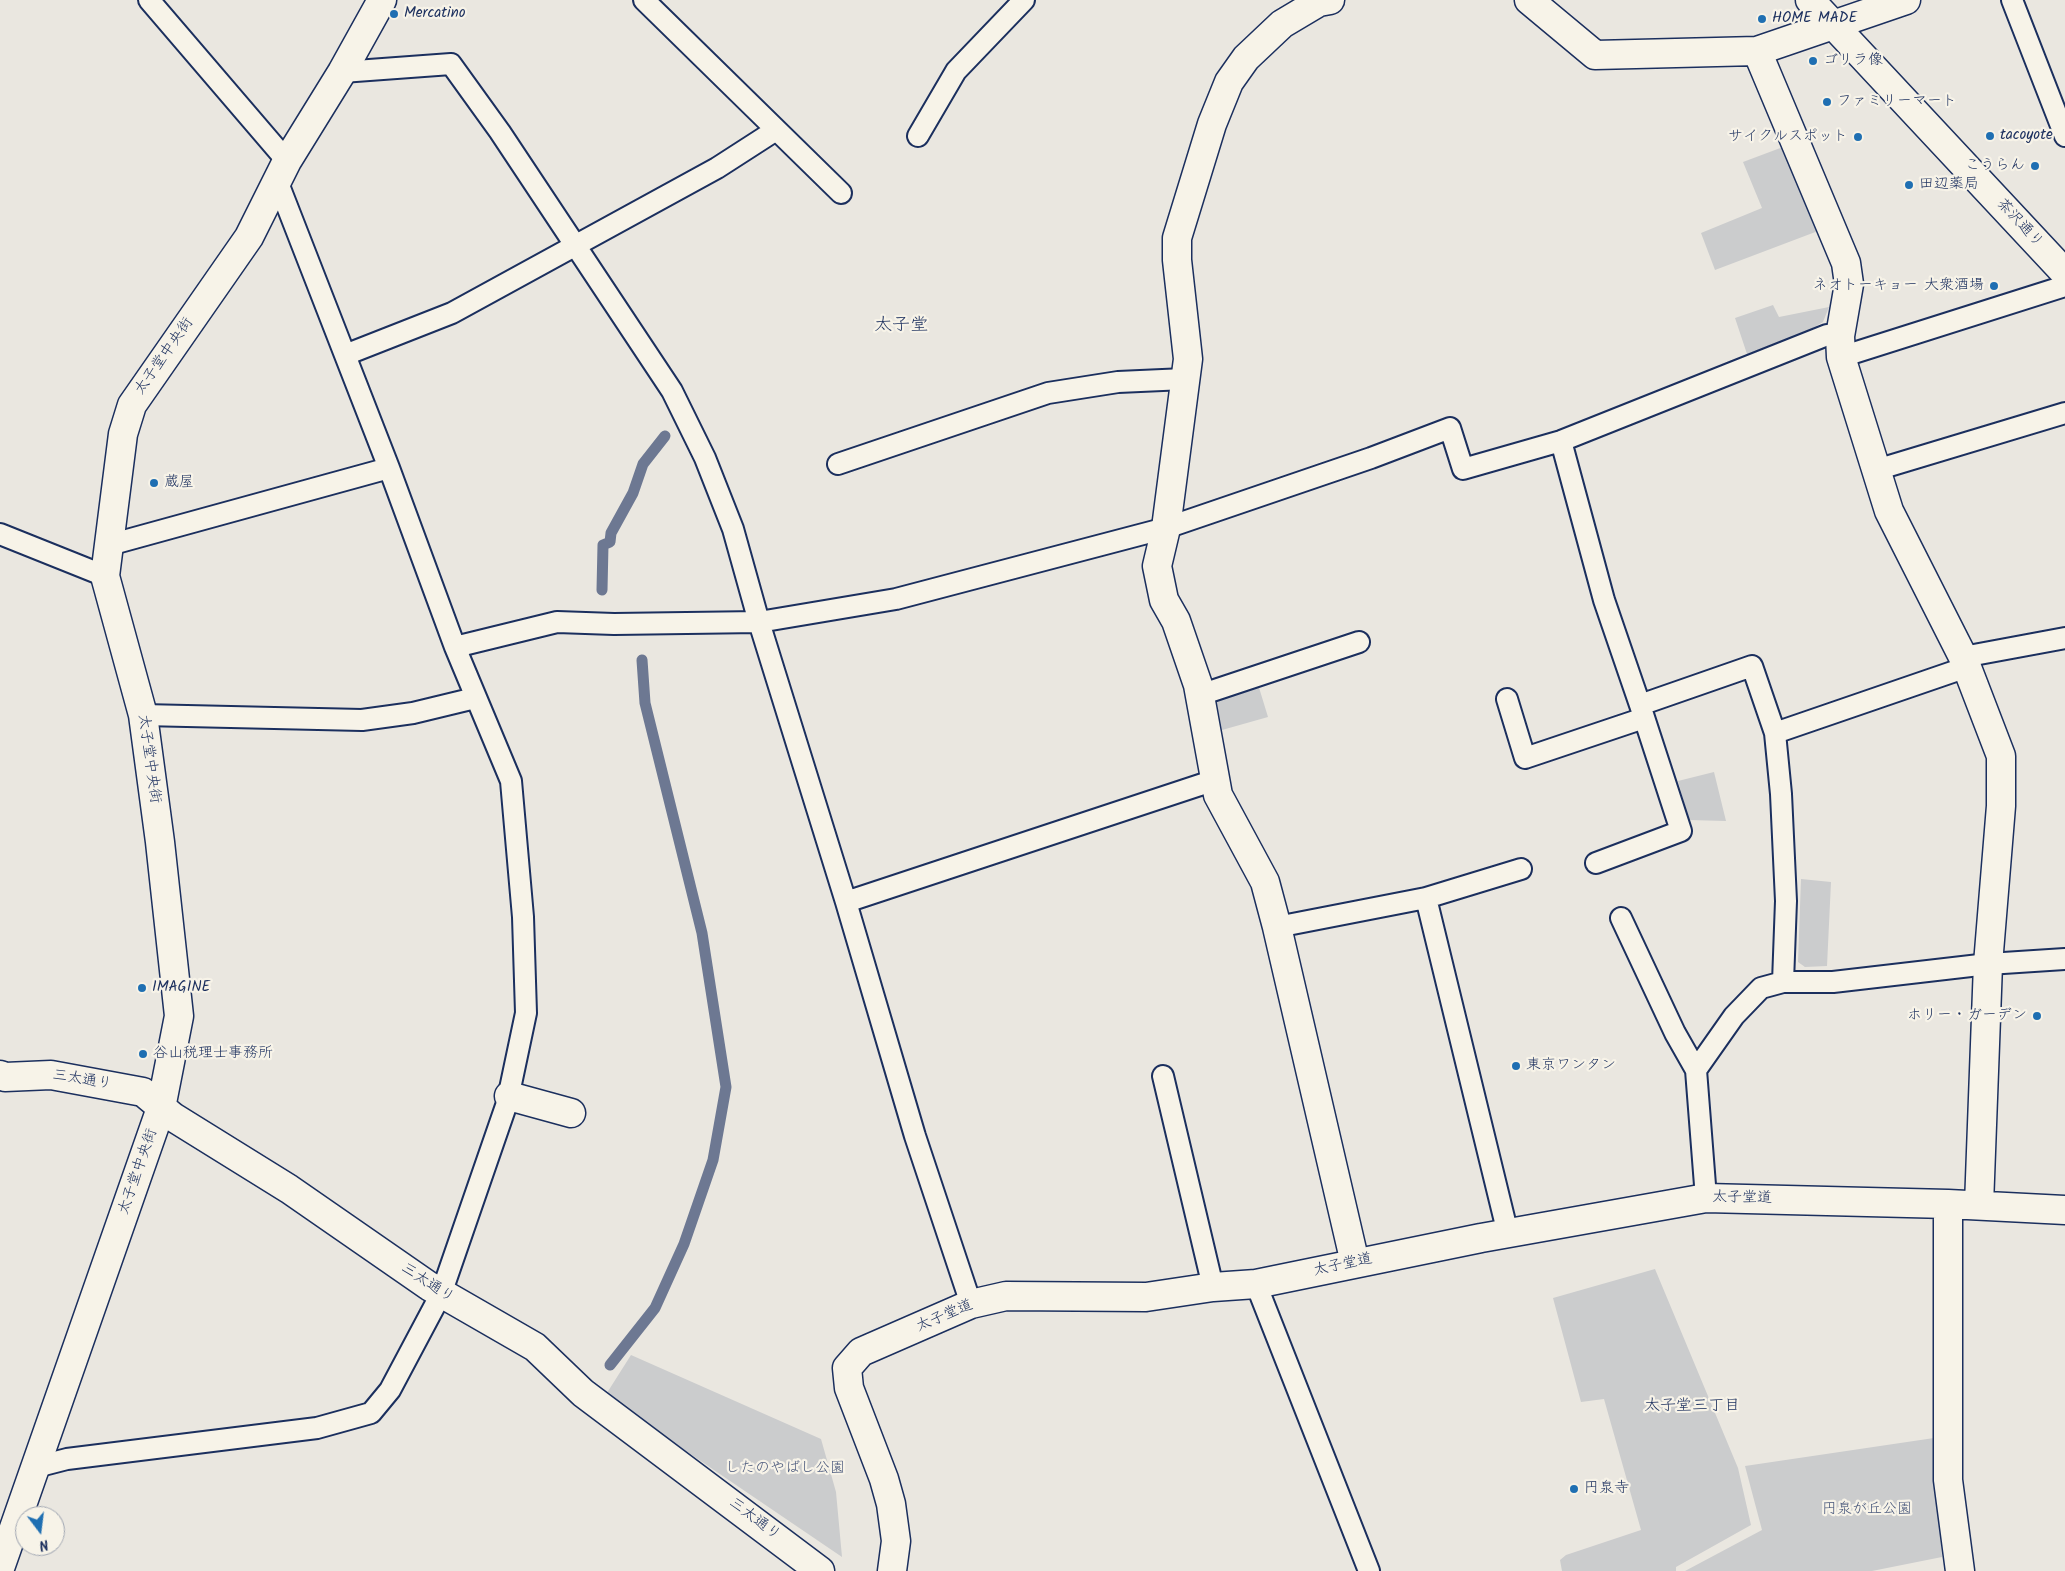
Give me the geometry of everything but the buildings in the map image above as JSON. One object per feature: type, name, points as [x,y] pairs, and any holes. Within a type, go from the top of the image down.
[{"type":"street","name":"太子堂中央街","points":[[0,1568],[161,1108],[179,1016],[160,842],[143,715],[104,576],[123,434],[132,405],[248,237],[282,172],[342,72],[382,0]]},
{"type":"street","points":[[1330,0],[1319,2],[1282,24],[1246,58],[1229,82],[1212,124],[1177,238],[1177,260],[1188,359],[1166,528],[1157,566],[1164,600],[1176,621],[1188,652],[1200,695],[1218,795],[1265,882],[1355,1263]]},
{"type":"street","points":[[1529,0],[1594,55],[1757,51],[1906,0]]},
{"type":"street","name":"茶沢通り","points":[[1810,0],[2065,273]]},
{"type":"street","points":[[1757,51],[1846,263],[1849,284],[1840,347],[1889,511],[1965,662],[2001,756],[2001,806],[1988,964],[1979,1205]]},
{"type":"street","name":"三太通り","points":[[0,1075],[5,1077],[51,1075],[143,1092],[161,1108],[289,1189],[441,1294],[535,1346],[583,1393],[812,1569]]},
{"type":"street","points":[[509,1096],[571,1113]]},
{"type":"street","name":"太子堂道","points":[[892,1571],[896,1541],[891,1504],[884,1479],[849,1388],[847,1368],[861,1352],[971,1304],[1006,1296],[1146,1297],[1213,1287],[1256,1284],[1355,1263],[1706,1198],[1979,1205],[2059,1204]]},
{"type":"street","points":[[1948,1204],[1948,1480],[1960,1571]]},
{"type":"lane","points":[[36,1467],[67,1460],[317,1428],[371,1413],[390,1390],[441,1294],[509,1096],[526,1013],[523,917],[511,782],[454,647],[389,468],[345,356],[282,172],[149,0]]},
{"type":"lane","points":[[644,0],[841,193]]},
{"type":"lane","points":[[918,136],[956,72],[1024,0]]},
{"type":"lane","points":[[2012,0],[2065,136]]},
{"type":"lane","points":[[342,72],[451,64],[500,132],[672,391],[692,429],[733,529],[759,622],[846,902],[915,1136],[971,1304]]},
{"type":"lane","points":[[345,356],[452,313],[717,168],[776,130]]},
{"type":"lane","points":[[454,647],[557,622],[614,624],[759,622],[896,599],[1166,528],[1372,458],[1450,428],[1463,470],[1561,441],[1827,335],[1840,347],[2065,286]]},
{"type":"lane","points":[[838,464],[1048,393],[1118,382],[1185,379]]},
{"type":"lane","points":[[1876,470],[2065,413]]},
{"type":"lane","points":[[1561,441],[1613,631],[1681,831],[1596,863]]},
{"type":"lane","points":[[109,545],[389,468]]},
{"type":"lane","points":[[0,534],[104,576]]},
{"type":"lane","points":[[1775,733],[1965,662],[2065,638]]},
{"type":"lane","points":[[1200,695],[1360,642]]},
{"type":"lane","points":[[1507,699],[1525,758],[1752,666],[1775,733],[1781,794],[1786,901],[1783,982]]},
{"type":"lane","points":[[143,715],[362,720],[413,713],[475,698]]},
{"type":"lane","points":[[846,902],[1214,780]]},
{"type":"lane","points":[[1277,927],[1426,898],[1520,869]]},
{"type":"lane","points":[[1426,898],[1508,1234]]},
{"type":"lane","points":[[1621,918],[1675,1033],[1696,1070],[1706,1198]]},
{"type":"lane","points":[[1696,1070],[1734,1016],[1761,988],[1783,982],[1833,982],[1988,964],[2065,959]]},
{"type":"lane","points":[[1163,1076],[1213,1287]]},
{"type":"lane","points":[[1256,1284],[1369,1571]]},
{"type":"green space","points":[[1783,147],[1818,231],[1715,270],[1701,233],[1762,208],[1743,162]]},
{"type":"green space","points":[[1773,305],[1779,317],[1829,307],[1823,322],[1801,335],[1748,357],[1735,318]]},
{"type":"green space","points":[[1257,681],[1268,717],[1222,730],[1215,694]]},
{"type":"green space","points":[[1714,772],[1726,821],[1689,820],[1678,781]]},
{"type":"green space","points":[[1801,879],[1831,882],[1827,966],[1805,967],[1798,962]]},
{"type":"green space","points":[[1655,1269],[1738,1468],[1751,1525],[1676,1567],[1676,1571],[1562,1571],[1560,1560],[1566,1555],[1641,1530],[1604,1399],[1581,1402],[1553,1298]]},
{"type":"green space","name":"したのやばし公園","points":[[631,1355],[821,1439],[836,1492],[842,1557],[605,1396]]},
{"type":"green space","name":"円泉が丘公園","points":[[1934,1438],[1942,1557],[1872,1571],[1685,1571],[1762,1530],[1745,1466]]},
{"type":"waterway","points":[[602,590],[603,545],[610,542],[611,533],[633,493],[643,464],[665,436]]},
{"type":"waterway","points":[[610,1365],[655,1308],[684,1244],[713,1160],[726,1087],[702,933],[645,703],[642,660]]},
{"type":"place","name":"Mercatino","points":[[394,14]]},
{"type":"place","name":"HOME MADE","points":[[1762,19]]},
{"type":"place","name":"ゴリラ像","points":[[1813,61]]},
{"type":"place","name":"ファミリーマート","points":[[1827,102]]},
{"type":"place","name":"tacoyote","points":[[1990,136]]},
{"type":"place","name":"サイクルスポット","points":[[1858,137]]},
{"type":"place","name":"こうらん","points":[[2035,166]]},
{"type":"place","name":"田辺薬局","points":[[1909,185]]},
{"type":"place","name":"ネオトーキョー 大衆酒場","points":[[1994,286]]},
{"type":"place","name":"蔵屋","points":[[154,483]]},
{"type":"place","name":"IMAGINE","points":[[142,988]]},
{"type":"place","name":"ホリー・ガーデン","points":[[2037,1016]]},
{"type":"place","name":"谷山税理士事務所","points":[[143,1054]]},
{"type":"place","name":"東京ワンタン","points":[[1516,1066]]},
{"type":"place","name":"円泉寺","points":[[1574,1489]]},
{"type":"district","name":"太子堂","points":[[901,327]]},
{"type":"district","name":"太子堂三丁目","points":[[1692,1407]]}]
